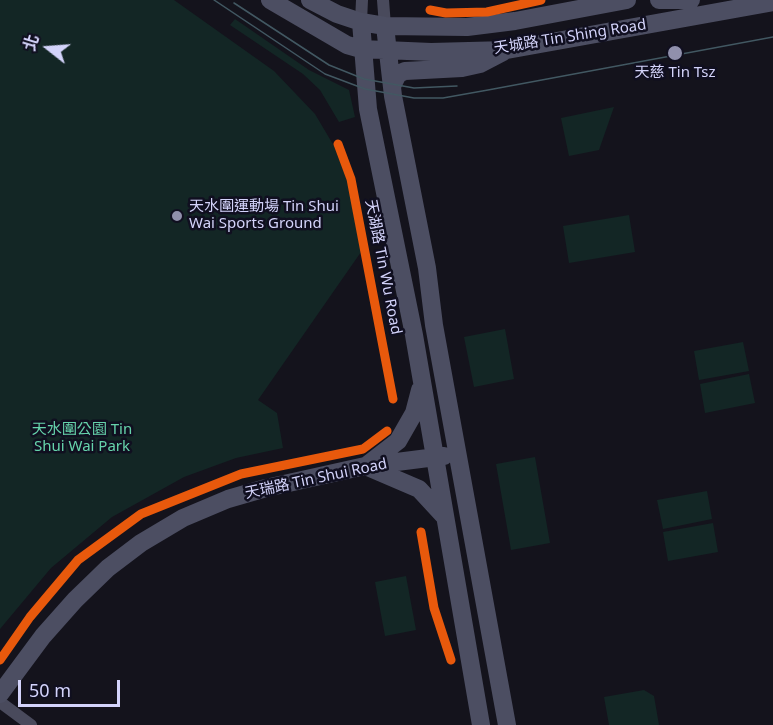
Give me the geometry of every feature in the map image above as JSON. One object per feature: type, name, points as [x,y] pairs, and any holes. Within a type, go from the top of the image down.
[{"type":"main road","name":"天城路 Tin Shing Road","points":[[270,0],[334,39],[361,49],[387,51],[507,50],[773,2]]},
{"type":"main road","name":"天城路 Tin Shing Road","points":[[310,0],[337,14],[361,22],[385,26],[488,25],[627,0]]},
{"type":"main road","points":[[318,0],[335,0]]},
{"type":"main road","points":[[659,0],[691,0]]},
{"type":"main road","name":"天湖路 Tin Wu Road","points":[[361,22],[361,49],[368,109],[422,383],[481,725]]},
{"type":"main road","points":[[385,26],[392,86],[427,268],[434,325],[507,725]]},
{"type":"main road","points":[[392,86],[398,74],[405,70],[462,68],[480,64],[507,50]]},
{"type":"main road","points":[[422,383],[414,413],[398,441],[365,466],[419,489],[445,517]]},
{"type":"main road","name":"天瑞路 Tin Shui Road","points":[[0,694],[44,636],[75,600],[108,568],[141,543],[183,518],[228,499],[266,488],[365,466],[457,454]]},
{"type":"street","points":[[361,22],[362,0]]},
{"type":"street","points":[[383,0],[385,26]]},
{"type":"street","points":[[0,702],[31,725]]},
{"type":"green space","name":"天水圍運動場 Tin Shui Wai Sports Ground","points":[[0,0],[174,0],[274,71],[315,114],[334,146],[347,180],[361,252],[258,400],[277,413],[283,448],[236,458],[184,477],[112,517],[51,568],[0,629]]},
{"type":"green space","points":[[235,19],[309,70],[349,90],[355,117],[339,122],[320,90],[303,74],[230,25]]},
{"type":"green space","points":[[614,107],[599,150],[569,156],[561,118]]},
{"type":"green space","points":[[629,215],[635,252],[569,263],[563,226]]},
{"type":"green space","points":[[505,329],[514,379],[474,387],[464,337]]},
{"type":"green space","points":[[743,342],[749,371],[699,380],[694,351]]},
{"type":"green space","points":[[749,374],[755,403],[705,413],[700,384]]},
{"type":"green space","points":[[535,457],[550,543],[511,550],[496,464]]},
{"type":"green space","points":[[707,491],[712,519],[663,529],[657,500]]},
{"type":"green space","points":[[713,523],[718,552],[668,561],[663,532]]},
{"type":"green space","points":[[406,576],[416,630],[385,636],[375,582]]},
{"type":"green space","points":[[644,690],[654,696],[659,725],[609,725],[604,697]]},
{"type":"tram line","points":[[214,0],[325,74],[365,89],[414,98],[443,98],[773,37]]},
{"type":"tram line","points":[[234,3],[329,65],[364,79],[414,88],[457,86]]},
{"type":"cycle path","points":[[430,10],[446,13],[487,12],[541,0]]},
{"type":"cycle path","points":[[338,144],[351,179],[393,399]]},
{"type":"cycle path","points":[[0,660],[30,617],[78,560],[141,514],[241,474],[363,449],[387,431]]},
{"type":"cycle path","points":[[421,532],[434,608],[451,660]]},
{"type":"place","name":"天慈 Tin Tsz","points":[[675,53]]},
{"type":"place","name":"天水圍運動場 Tin Shui Wai Sports Ground","points":[[177,216]]},
{"type":"park label","name":"天水圍公園 Tin Shui Wai Park","points":[[82,438]]}]
